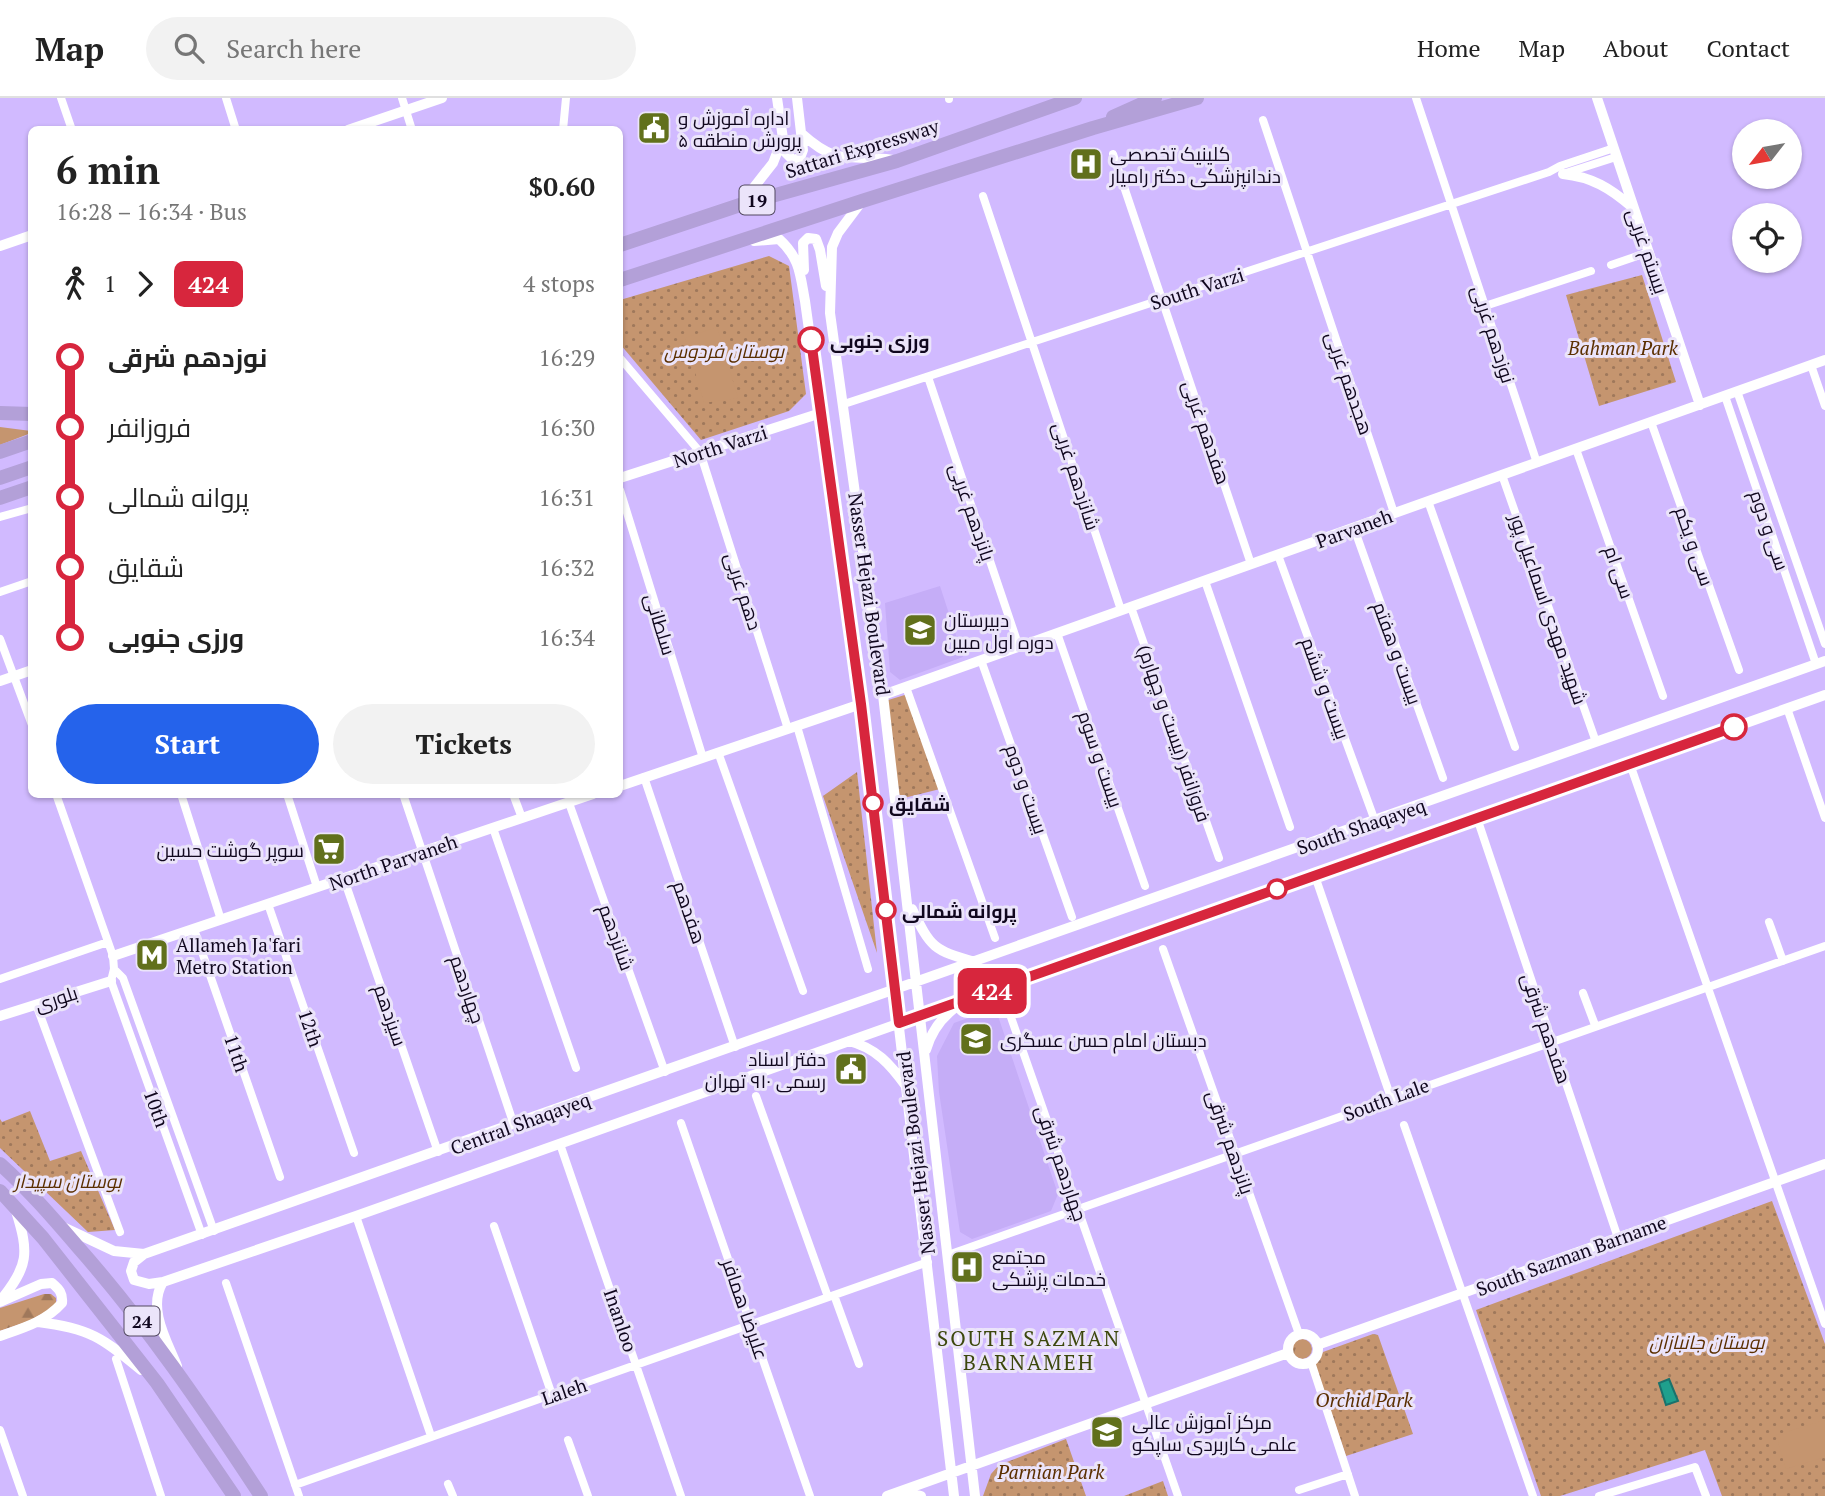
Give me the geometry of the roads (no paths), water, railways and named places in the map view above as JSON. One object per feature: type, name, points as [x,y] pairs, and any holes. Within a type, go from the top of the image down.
[{"type":"highway","name":"Sattari Expressway","points":[[623,244],[740,205],[897,161],[1075,98]]},
{"type":"highway","points":[[1093,128],[1155,98]]},
{"type":"highway","name":"19","points":[[623,279],[1093,128],[1197,98]]},
{"type":"highway","points":[[0,413],[28,414]]},
{"type":"highway","points":[[0,452],[28,442]]},
{"type":"highway","points":[[0,478],[28,468]]},
{"type":"highway","points":[[0,498],[28,488]]},
{"type":"highway","name":"24","points":[[2,1165],[60,1226],[142,1322],[183,1378],[261,1496]]},
{"type":"highway","name":"24","points":[[0,1191],[78,1281],[157,1383],[234,1496]]},
{"type":"main road","points":[[360,126],[442,98]]},
{"type":"main road","points":[[777,98],[785,152],[793,160],[802,154],[797,98]]},
{"type":"main road","name":"بیستم غربی","points":[[1597,98],[1700,405]]},
{"type":"main road","points":[[802,134],[819,150],[831,156],[870,156],[897,161]]},
{"type":"main road","points":[[740,205],[773,163],[783,137]]},
{"type":"main road","points":[[1563,174],[1595,181],[1607,187],[1634,209]]},
{"type":"main road","name":"Nasser Hejazi Boulevard","points":[[862,201],[838,233],[832,247],[830,313],[883,695],[975,1496]]},
{"type":"main road","points":[[0,246],[28,236]]},
{"type":"main road","name":"Nasser Hejazi Boulevard","points":[[733,242],[779,239],[797,258],[806,300],[861,704],[954,1496]]},
{"type":"main road","points":[[806,300],[803,243],[816,239],[830,313]]},
{"type":"main road","name":"Parvaneh","points":[[883,695],[1825,360]]},
{"type":"main road","name":"North Varzi","points":[[623,477],[821,413]]},
{"type":"main road","name":"South Shaqayeq","points":[[896,990],[1597,742],[1818,659]]},
{"type":"main road","points":[[0,681],[28,671]]},
{"type":"main road","name":"South Shaqayeq","points":[[899,1023],[1825,695]]},
{"type":"main road","points":[[623,783],[861,704]]},
{"type":"main road","name":"North Parvaneh","points":[[194,929],[582,798]]},
{"type":"main road","points":[[908,900],[927,940],[940,950],[975,962]]},
{"type":"main road","points":[[113,956],[194,929]]},
{"type":"main road","name":"بلوری","points":[[0,1016],[111,981]]},
{"type":"main road","name":"Central Shaqayeq","points":[[144,1254],[896,990]]},
{"type":"main road","points":[[924,1056],[929,1040],[940,1022],[966,1000]]},
{"type":"main road","name":"Central Shaqayeq","points":[[163,1282],[899,1023]]},
{"type":"main road","points":[[849,1041],[861,1044],[880,1055],[908,1088]]},
{"type":"main road","name":"South Sazman Barname","points":[[1317,1345],[1825,1164]]},
{"type":"main road","points":[[0,1302],[21,1273],[25,1257],[24,1240],[14,1205]]},
{"type":"main road","points":[[60,1226],[114,1251],[144,1254]]},
{"type":"main road","points":[[144,1254],[134,1262],[131,1271],[134,1280],[149,1284],[163,1282]]},
{"type":"main road","points":[[163,1282],[156,1299],[157,1310],[183,1378]]},
{"type":"main road","points":[[0,1302],[41,1284],[51,1283],[63,1296],[62,1303],[54,1312],[38,1322],[0,1336]]},
{"type":"main road","points":[[38,1322],[70,1326],[89,1333],[111,1345],[157,1383]]},
{"type":"main road","points":[[1299,1334],[1312,1337],[1317,1345],[1317,1355],[1311,1362],[1297,1363],[1288,1353],[1288,1343],[1299,1334]]},
{"type":"main road","points":[[887,1496],[1288,1353]]},
{"type":"main road","points":[[902,1491],[921,1496]]},
{"type":"street","points":[[61,98],[71,126]]},
{"type":"street","points":[[226,98],[235,126]]},
{"type":"street","points":[[402,98],[411,126]]},
{"type":"street","points":[[563,126],[566,98]]},
{"type":"street","name":"نوزدهم غربی","points":[[1416,98],[1537,463]]},
{"type":"street","name":"هجدهم غربی","points":[[1263,120],[1394,513]]},
{"type":"street","name":"South Varzi","points":[[1549,172],[1563,174],[1615,152]]},
{"type":"street","name":"South Varzi","points":[[844,404],[1451,205],[1560,166],[1615,152]]},
{"type":"street","points":[[1113,154],[1162,300]]},
{"type":"street","name":"شانزدهم غربی","points":[[983,196],[1126,609]]},
{"type":"street","points":[[1611,265],[1648,252]]},
{"type":"street","points":[[1485,306],[1591,271]]},
{"type":"street","name":"هفدهم غربی","points":[[1162,300],[1251,564]]},
{"type":"street","points":[[623,362],[700,452]]},
{"type":"street","points":[[1811,365],[1825,406]]},
{"type":"street","name":"پانزدهم غربی","points":[[928,377],[1019,647]]},
{"type":"street","name":"سی و دوم","points":[[1738,391],[1825,647]]},
{"type":"street","name":"سی و دوم","points":[[1725,396],[1782,565],[1818,659]]},
{"type":"street","name":"سی و یکم","points":[[1651,422],[1739,670]]},
{"type":"street","name":"سی ام","points":[[1576,449],[1663,696]]},
{"type":"street","name":"دهم غربی","points":[[700,452],[792,727],[868,969]]},
{"type":"street","name":"شهید مهدی اسماعیل پور","points":[[1502,475],[1597,742]]},
{"type":"street","name":"سلطانی","points":[[623,500],[703,758]]},
{"type":"street","points":[[1428,501],[1515,747]]},
{"type":"street","points":[[0,517],[28,509]]},
{"type":"street","name":"بیست و هفتم","points":[[1354,528],[1443,778]]},
{"type":"street","name":"بیست و ششم","points":[[1278,555],[1375,821]]},
{"type":"street","points":[[1782,565],[1796,560]]},
{"type":"street","points":[[1205,581],[1290,827]]},
{"type":"street","points":[[0,592],[28,582]]},
{"type":"street","name":"فروزانفر (بیست و چهارم)","points":[[1126,609],[1219,858]]},
{"type":"street","name":"بیست و سوم","points":[[1056,633],[1145,886]]},
{"type":"street","points":[[0,639],[28,714]]},
{"type":"street","points":[[1818,659],[1825,647]]},
{"type":"street","name":"بیست و دوم","points":[[981,660],[1072,917]]},
{"type":"street","points":[[906,687],[995,938]]},
{"type":"street","points":[[1787,708],[1825,818]]},
{"type":"street","points":[[719,752],[803,991]]},
{"type":"street","points":[[1630,764],[1825,1324]]},
{"type":"street","name":"هفدهم","points":[[644,777],[735,1047]]},
{"type":"street","points":[[57,798],[113,956],[111,981]]},
{"type":"street","points":[[182,798],[221,920]]},
{"type":"street","points":[[288,798],[317,887]]},
{"type":"street","name":"چهاردهم","points":[[404,798],[514,1125]]},
{"type":"street","points":[[514,798],[522,818]]},
{"type":"street","name":"شانزدهم","points":[[569,803],[664,1072]]},
{"type":"street","name":"هفدهم شرقی","points":[[1477,818],[1618,1238]]},
{"type":"street","points":[[494,828],[576,1068]]},
{"type":"street","points":[[1315,876],[1391,1098]]},
{"type":"street","name":"سیزدهم","points":[[344,878],[438,1152]]},
{"type":"street","name":"12th","points":[[268,904],[354,1153]]},
{"type":"street","points":[[1769,922],[1783,961]]},
{"type":"street","name":"11th","points":[[194,929],[280,1177]]},
{"type":"street","points":[[0,979],[108,942]]},
{"type":"street","name":"South Lale","points":[[948,1255],[1825,946]]},
{"type":"street","name":"پانزدهم شرقی","points":[[1163,949],[1299,1334]]},
{"type":"street","name":"10th","points":[[114,969],[123,978],[214,1231]]},
{"type":"street","name":"10th","points":[[111,981],[202,1235]]},
{"type":"street","points":[[1583,993],[1595,1025]]},
{"type":"street","name":"چهاردهم شرقی","points":[[1006,1003],[1178,1496]]},
{"type":"street","points":[[36,1004],[120,1232]]},
{"type":"street","points":[[756,1096],[859,1364]]},
{"type":"street","name":"علیرضا همافر","points":[[681,1123],[810,1496]]},
{"type":"street","points":[[1404,1125],[1532,1496]]},
{"type":"street","name":"Inanloo","points":[[560,1144],[681,1496]]},
{"type":"street","points":[[356,1216],[431,1436]]},
{"type":"street","points":[[494,1226],[552,1395]]},
{"type":"street","name":"Laleh","points":[[295,1485],[928,1262]]},
{"type":"street","points":[[226,1283],[299,1496]]},
{"type":"street","points":[[116,1359],[161,1496]]},
{"type":"street","points":[[1311,1362],[1355,1496]]},
{"type":"street","points":[[0,1430],[23,1496]]},
{"type":"street","points":[[568,1440],[588,1496]]},
{"type":"street","points":[[1599,1496],[1695,1467],[1706,1496]]},
{"type":"street","points":[[1299,1490],[1348,1474]]},
{"type":"street","points":[[448,1484],[453,1496]]},
{"type":"place","name":"اداره آموزش و پرورش منطقه ۵","points":[[654,128]]},
{"type":"place","name":"کلینیک تخصصی دندانپزشکی دکتر رامیار","points":[[1086,164]]},
{"type":"place","name":"ورزی جنوبی","points":[[811,340]]},
{"type":"place","name":"دبیرستان دوره اول مبین","points":[[920,630]]},
{"type":"place","name":"شقایق","points":[[873,803]]},
{"type":"place","name":"سوپر گوشت حسین","points":[[329,849]]},
{"type":"place","name":"پروانه شمالی","points":[[886,910]]},
{"type":"place","name":"Allameh Ja'fari Metro Station","points":[[152,955]]},
{"type":"place","name":"دبستان امام حسن عسگری","points":[[976,1039]]},
{"type":"place","name":"دفتر اسناد رسمی ۹۱۰ تهران","points":[[851,1069]]},
{"type":"place","name":"مجتمع خدمات پزشکی","points":[[967,1267]]},
{"type":"place","name":"مرکز آموزش عالی علمی کاربردی ساپکو","points":[[1107,1432]]},
{"type":"district","name":"SOUTH SAZMAN BARNAMEH","points":[[1029,1350]]},
{"type":"park label","name":"Bahman Park","points":[[1623,347]]},
{"type":"park label","name":"بوستان فردوس","points":[[724,350]]},
{"type":"park label","name":"بوستان سپیدار","points":[[68,1180]]},
{"type":"park label","name":"بوستان جانبازان","points":[[1707,1341]]},
{"type":"park label","name":"Orchid Park","points":[[1364,1399]]},
{"type":"park label","name":"Parnian Park","points":[[1051,1471]]}]
